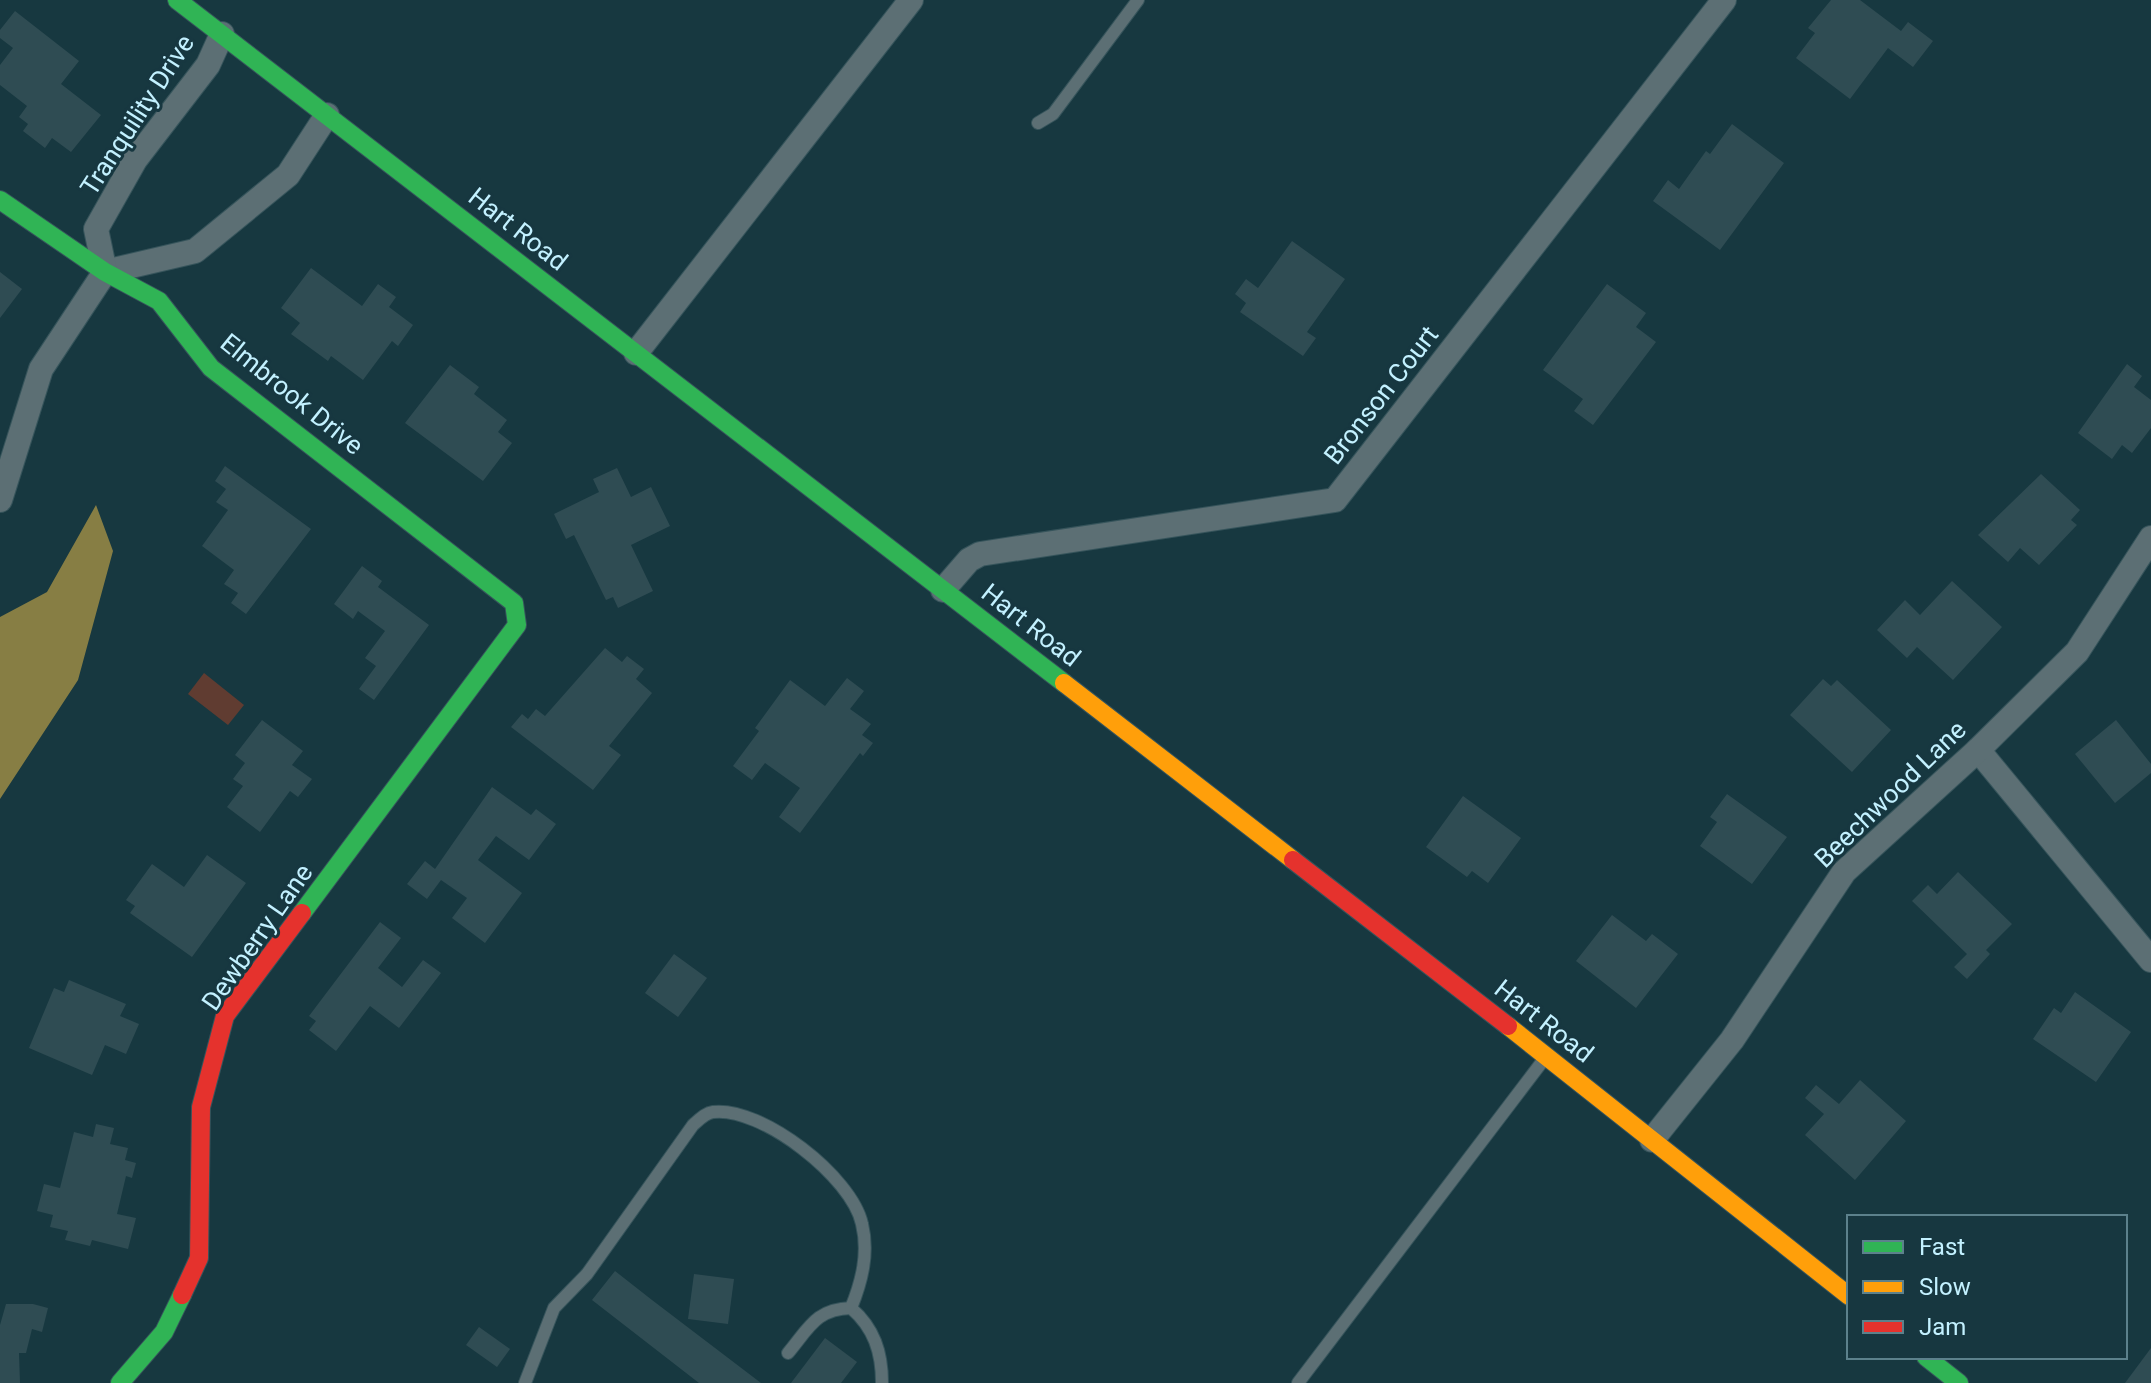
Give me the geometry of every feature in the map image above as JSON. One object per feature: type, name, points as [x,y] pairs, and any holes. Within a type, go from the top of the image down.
[{"type":"street","name":"Hart Road","points":[[177,0],[1547,1056],[1847,1294]]},
{"type":"street","points":[[636,353],[911,0]]},
{"type":"street","name":"Bronson Court","points":[[943,590],[969,560],[980,554],[1335,500],[1724,0]]},
{"type":"street","name":"Tranquility Drive","points":[[105,272],[96,229],[135,160],[208,65],[222,34]]},
{"type":"street","points":[[0,500],[41,369],[105,272],[195,251],[288,175],[327,115]]},
{"type":"street","name":"Elmbrook Drive","points":[[0,200],[105,272],[159,301],[211,368],[514,603]]},
{"type":"street","name":"Beechwood Lane","points":[[1652,1140],[1732,1040],[1844,872],[1978,750],[2077,652],[2151,538]]},
{"type":"street","name":"Dewberry Lane","points":[[120,1383],[164,1332],[199,1258],[201,1107],[225,1016],[517,625],[514,603]]},
{"type":"street","points":[[1978,750],[2151,960]]},
{"type":"street","points":[[1929,1359],[1959,1383]]},
{"type":"lane","points":[[1038,123],[1053,114],[1138,0]]},
{"type":"lane","points":[[1298,1383],[1547,1056]]},
{"type":"lane","points":[[525,1383],[554,1308],[587,1274],[693,1125],[709,1112],[733,1112],[777,1131],[848,1193],[862,1223],[865,1261],[851,1308]]},
{"type":"lane","points":[[788,1353],[819,1315],[832,1308],[851,1308],[865,1320],[876,1338],[882,1383]]},
{"type":"shaded area","points":[[96,505],[113,551],[78,680],[0,799],[0,617],[47,592]]},
{"type":"shaded area","points":[[204,673],[244,705],[228,725],[188,694]]},
{"type":"building","points":[[1831,0],[1860,0],[1901,31],[1908,22],[1933,41],[1913,67],[1888,48],[1850,99],[1796,58],[1815,33],[1808,28]]},
{"type":"building","points":[[15,11],[79,61],[61,84],[101,115],[71,152],[52,138],[45,148],[23,131],[28,124],[19,117],[27,106],[0,85],[0,65],[13,48],[0,38],[0,30]]},
{"type":"building","points":[[1732,124],[1784,163],[1720,250],[1653,201],[1668,180],[1679,189],[1706,151],[1710,154]]},
{"type":"building","points":[[1292,241],[1345,279],[1307,332],[1316,338],[1303,356],[1240,312],[1246,303],[1235,294],[1246,279],[1258,288]]},
{"type":"building","points":[[311,268],[362,306],[378,284],[396,297],[389,307],[413,325],[398,346],[392,341],[363,380],[331,356],[328,361],[291,334],[300,323],[281,308]]},
{"type":"building","points":[[0,272],[22,289],[0,318]]},
{"type":"building","points":[[1607,284],[1646,313],[1636,327],[1656,342],[1593,425],[1574,411],[1583,399],[1543,370]]},
{"type":"building","points":[[2127,364],[2142,376],[2134,387],[2151,400],[2151,428],[2132,453],[2122,445],[2112,459],[2078,433]]},
{"type":"building","points":[[450,365],[479,387],[474,394],[507,420],[498,432],[512,443],[483,481],[405,423]]},
{"type":"building","points":[[225,466],[311,529],[246,614],[231,603],[238,593],[224,584],[234,570],[202,546],[228,510],[216,502],[226,489],[215,481]]},
{"type":"building","points":[[617,468],[631,497],[651,487],[670,526],[631,545],[653,591],[618,608],[613,597],[606,600],[574,535],[566,539],[554,514],[599,492],[593,479]]},
{"type":"building","points":[[2041,474],[2080,510],[2071,520],[2077,525],[2039,565],[2020,548],[2008,562],[1978,535]]},
{"type":"building","points":[[362,566],[382,581],[378,587],[429,625],[374,700],[359,689],[376,666],[365,658],[385,631],[358,611],[353,619],[334,604]]},
{"type":"building","points":[[1952,581],[2002,627],[1953,680],[1917,647],[1907,658],[1877,630],[1905,600],[1920,615]]},
{"type":"building","points":[[605,648],[622,662],[627,656],[644,669],[636,679],[652,693],[609,746],[621,755],[593,790],[511,727],[522,714],[528,719],[536,709],[545,716]]},
{"type":"building","points":[[847,678],[864,691],[850,709],[871,724],[862,735],[873,743],[863,756],[860,753],[800,833],[779,817],[800,788],[765,763],[752,780],[733,766],[759,731],[755,728],[790,680],[825,706]]},
{"type":"building","points":[[1823,679],[1831,686],[1837,680],[1891,730],[1852,772],[1790,715]]},
{"type":"building","points":[[262,720],[303,751],[292,765],[312,779],[298,797],[290,791],[260,832],[227,807],[243,786],[233,779],[245,763],[235,755]]},
{"type":"building","points":[[2116,720],[2151,764],[2151,773],[2115,803],[2075,754]]},
{"type":"building","points":[[492,787],[531,815],[536,809],[556,824],[529,860],[496,836],[478,860],[522,893],[485,943],[452,918],[467,898],[441,880],[427,899],[407,884],[425,861],[435,869]]},
{"type":"building","points":[[1727,794],[1787,837],[1752,884],[1700,846],[1717,822],[1710,817]]},
{"type":"building","points":[[1463,796],[1521,838],[1488,883],[1472,871],[1467,877],[1426,847]]},
{"type":"building","points":[[207,855],[246,883],[192,957],[130,913],[135,906],[126,900],[152,864],[184,887]]},
{"type":"building","points":[[1958,872],[2012,924],[1986,950],[1990,954],[1967,979],[1954,967],[1967,954],[1912,901],[1928,885],[1937,894]]},
{"type":"building","points":[[1612,915],[1646,941],[1652,934],[1678,954],[1636,1008],[1576,961]]},
{"type":"building","points":[[380,922],[401,938],[378,968],[402,987],[423,960],[441,973],[399,1028],[370,1006],[336,1051],[309,1030],[316,1021],[309,1016]]},
{"type":"building","points":[[674,954],[707,978],[678,1017],[645,993]]},
{"type":"building","points":[[69,980],[126,1004],[120,1016],[139,1024],[126,1054],[105,1045],[92,1075],[29,1048],[54,988],[64,992]]},
{"type":"building","points":[[2075,992],[2131,1032],[2096,1082],[2033,1039],[2054,1008],[2061,1013]]},
{"type":"building","points":[[1860,1080],[1906,1121],[1855,1180],[1805,1135],[1824,1114],[1805,1098],[1816,1085],[1839,1104]]},
{"type":"building","points":[[96,1124],[114,1128],[110,1144],[128,1148],[125,1160],[136,1163],[132,1178],[126,1176],[117,1214],[136,1218],[128,1249],[92,1240],[90,1246],[65,1240],[68,1231],[50,1227],[53,1215],[37,1211],[44,1184],[60,1188],[74,1132],[93,1137]]},
{"type":"building","points":[[615,1271],[761,1383],[699,1383],[592,1300]]},
{"type":"building","points":[[694,1274],[734,1279],[728,1324],[688,1319]]},
{"type":"building","points":[[6,1304],[33,1304],[48,1308],[42,1332],[32,1329],[26,1353],[19,1353],[20,1383],[0,1383],[0,1325]]},
{"type":"building","points":[[479,1327],[510,1349],[497,1367],[466,1345]]},
{"type":"building","points":[[825,1338],[857,1362],[841,1383],[791,1383]]},
{"type":"building","points":[[2151,1348],[2151,1383],[2125,1383]]},
{"type":"traffic: fast","points":[[177,0],[1064,683]]},
{"type":"traffic: fast","points":[[0,200],[105,272],[159,301],[211,368],[514,603],[517,625],[302,913]]},
{"type":"traffic: fast","points":[[120,1383],[164,1332],[182,1295]]},
{"type":"traffic: fast","points":[[1929,1359],[1959,1383]]},
{"type":"traffic: slow","points":[[1064,683],[1293,860]]},
{"type":"traffic: slow","points":[[1508,1026],[1847,1294]]},
{"type":"traffic: jam","points":[[1293,860],[1508,1026]]},
{"type":"traffic: jam","points":[[182,1295],[199,1258],[201,1107],[225,1016],[302,913]]}]
